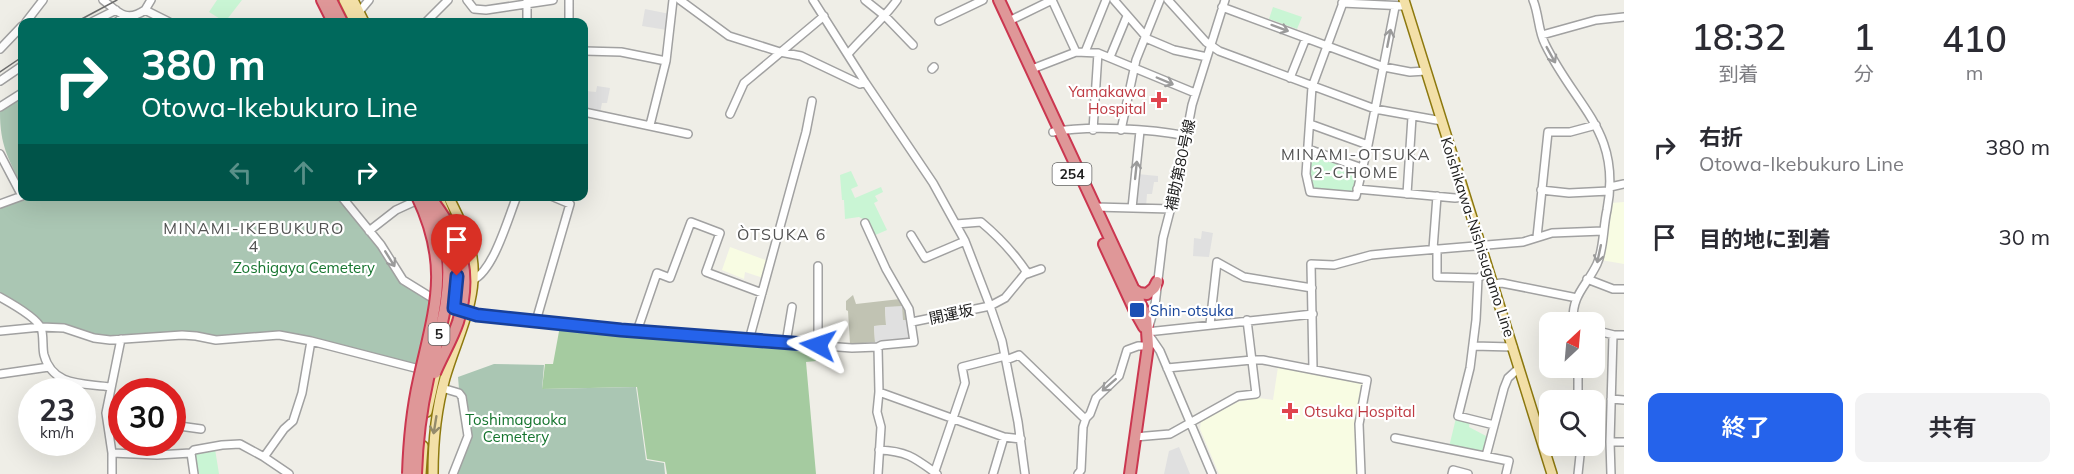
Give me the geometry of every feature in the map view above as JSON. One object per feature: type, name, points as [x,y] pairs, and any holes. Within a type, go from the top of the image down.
[{"type":"highway","points":[[321,0],[330,18]]},
{"type":"highway","points":[[331,0],[340,18]]},
{"type":"highway","name":"254","points":[[992,0],[1095,207],[1146,316],[1148,346],[1132,474]]},
{"type":"highway","name":"254","points":[[999,0],[1032,69],[1135,311],[1147,332]]},
{"type":"highway","name":"5","points":[[410,474],[412,413],[434,316],[438,283],[434,242],[422,201]]},
{"type":"highway","name":"5","points":[[417,474],[418,433],[445,306],[448,272],[444,240],[423,201]]},
{"type":"highway","points":[[424,201],[456,237],[462,256],[464,277],[457,324],[424,398]]},
{"type":"highway","points":[[1133,289],[1147,294],[1157,282]]},
{"type":"main road","points":[[344,0],[353,18]]},
{"type":"main road","points":[[353,0],[361,18]]},
{"type":"main road","name":"Koishikawa-Nishisugamo Line","points":[[1405,3],[1552,474]]},
{"type":"main road","points":[[410,474],[414,426],[443,264],[437,201]]},
{"type":"main road","points":[[422,474],[424,430],[454,308],[457,276],[456,254],[448,220],[439,201]]},
{"type":"main road","points":[[433,474],[433,437],[442,388],[467,312],[473,280],[472,257],[466,232],[450,201]]},
{"type":"street","points":[[29,18],[43,0]]},
{"type":"street","points":[[103,0],[124,16],[136,16],[145,10],[151,0]]},
{"type":"street","points":[[358,12],[369,0]]},
{"type":"street","points":[[430,18],[448,0]]},
{"type":"street","points":[[467,0],[474,9],[486,10],[527,2],[553,0]]},
{"type":"street","points":[[569,0],[569,18]]},
{"type":"street","points":[[650,125],[666,61],[673,0]]},
{"type":"street","points":[[680,0],[729,36],[801,56],[860,84],[865,82]]},
{"type":"street","points":[[813,0],[933,183],[965,241],[990,306],[1005,358],[1021,440],[1025,474]]},
{"type":"street","points":[[865,0],[885,16],[913,45]]},
{"type":"street","points":[[848,54],[885,16],[897,0]]},
{"type":"street","points":[[939,21],[983,0]]},
{"type":"street","points":[[1085,52],[1106,0]]},
{"type":"street","points":[[1114,0],[1149,39],[1174,50],[1207,57]]},
{"type":"street","points":[[1121,130],[1134,67],[1160,0]]},
{"type":"street","points":[[1168,0],[1210,46],[1312,87],[1375,109],[1442,121]]},
{"type":"street","points":[[1533,0],[1542,35],[1564,79],[1596,125],[1609,162],[1610,189],[1597,263],[1576,297],[1574,312]]},
{"type":"street","points":[[1009,21],[1049,1],[1076,52]]},
{"type":"street","points":[[1395,7],[1356,196],[1310,192],[1306,174],[1312,87],[1343,1],[1395,7],[1405,3]]},
{"type":"street","points":[[526,18],[527,2]]},
{"type":"street","points":[[1223,3],[1306,38],[1384,67],[1410,72],[1426,71]]},
{"type":"street","name":"補助第80号線","points":[[1147,332],[1153,319],[1162,238],[1171,209],[1195,93],[1223,3]]},
{"type":"street","points":[[100,18],[116,10]]},
{"type":"street","points":[[145,10],[161,18]]},
{"type":"street","points":[[730,114],[744,83],[824,16]]},
{"type":"street","points":[[1110,57],[1127,16]]},
{"type":"street","points":[[1542,35],[1596,20],[1624,17]]},
{"type":"street","points":[[0,49],[18,30]]},
{"type":"street","points":[[1290,78],[1306,38]]},
{"type":"street","points":[[588,51],[621,52],[666,61]]},
{"type":"street","points":[[1032,69],[1076,52],[1098,53],[1195,93]]},
{"type":"street","points":[[1093,130],[1098,53]]},
{"type":"street","points":[[0,81],[18,69]]},
{"type":"street","points":[[0,107],[18,96]]},
{"type":"street","points":[[749,340],[806,136],[812,101]]},
{"type":"street","points":[[588,113],[688,134]]},
{"type":"street","points":[[1407,194],[1412,117]]},
{"type":"street","points":[[1310,124],[1368,145]]},
{"type":"street","points":[[1537,237],[1548,132],[1570,132],[1596,125]]},
{"type":"street","points":[[1057,132],[1121,130],[1187,136]]},
{"type":"street","points":[[1132,208],[1140,131]]},
{"type":"street","points":[[1308,149],[1362,168]]},
{"type":"street","points":[[0,154],[2,164],[18,190]]},
{"type":"street","points":[[1541,190],[1569,193],[1610,189],[1624,184]]},
{"type":"street","points":[[1358,189],[1465,197]]},
{"type":"street","points":[[1437,196],[1435,249],[1437,277],[1478,278],[1489,271]]},
{"type":"street","points":[[0,204],[18,197]]},
{"type":"street","points":[[345,201],[381,245],[403,280],[437,301],[467,312],[637,331],[786,343],[878,347],[914,342],[909,309],[886,269],[865,224]]},
{"type":"street","points":[[369,231],[396,210],[413,201]]},
{"type":"street","points":[[422,201],[431,246],[437,301]]},
{"type":"street","points":[[473,280],[480,276],[491,259],[515,201]]},
{"type":"street","points":[[536,321],[570,204],[563,201]]},
{"type":"street","points":[[1095,207],[1171,209]]},
{"type":"street","points":[[637,331],[657,273],[670,278],[691,222],[720,233],[706,272],[762,293]]},
{"type":"street","points":[[956,224],[981,222],[999,237],[1026,271],[1005,298],[990,306]]},
{"type":"street","points":[[1313,368],[1311,264],[1334,265],[1371,255],[1523,242],[1552,233],[1603,231]]},
{"type":"street","points":[[911,235],[925,258],[965,241]]},
{"type":"street","points":[[1210,324],[1217,262],[1244,277],[1312,288]]},
{"type":"street","points":[[818,266],[818,345]]},
{"type":"street","points":[[1024,275],[1041,269]]},
{"type":"street","points":[[1478,278],[1470,368],[1458,416],[1494,425]]},
{"type":"street","points":[[1587,279],[1613,289],[1624,290]]},
{"type":"street","points":[[1493,284],[1502,283],[1576,297]]},
{"type":"street","points":[[0,297],[41,327],[42,347],[49,367],[57,377],[66,381],[108,387]]},
{"type":"street","name":"開運坂","points":[[912,322],[990,306]]},
{"type":"street","points":[[786,343],[792,307]]},
{"type":"street","points":[[1147,332],[1312,314]]},
{"type":"street","points":[[1135,436],[1170,434],[1238,396],[1256,394],[1247,320]]},
{"type":"street","points":[[0,331],[41,327],[64,328],[99,339],[182,335],[216,340],[279,335],[311,341],[446,376]]},
{"type":"street","points":[[1147,332],[1157,344],[1212,474]]},
{"type":"street","points":[[1605,333],[1624,334]]},
{"type":"street","points":[[1611,474],[1613,335]]},
{"type":"street","points":[[112,378],[121,339]]},
{"type":"street","points":[[264,457],[284,429],[293,421],[302,393],[311,341]]},
{"type":"street","points":[[1078,474],[1081,470],[1083,428],[1096,398],[1119,376],[1127,350],[1138,346],[1148,346]]},
{"type":"street","points":[[1473,346],[1513,347]]},
{"type":"street","points":[[878,347],[877,412],[881,427],[878,474]]},
{"type":"street","points":[[879,450],[908,454],[935,473],[954,420],[964,383],[962,367],[1005,358],[1019,356],[1086,418]]},
{"type":"street","points":[[1167,368],[1252,360],[1313,368],[1367,380],[1359,424],[1361,474]]},
{"type":"street","points":[[0,374],[49,367]]},
{"type":"street","points":[[1486,456],[1508,378],[1520,368]]},
{"type":"street","points":[[442,388],[459,393],[462,397],[468,436],[453,474]]},
{"type":"street","points":[[879,392],[1004,437],[1021,440]]},
{"type":"street","points":[[1611,399],[1624,400]]},
{"type":"street","points":[[108,400],[106,413],[108,420]]},
{"type":"street","points":[[186,427],[201,429]]},
{"type":"street","points":[[993,474],[1004,437]]},
{"type":"street","points":[[1395,438],[1509,461],[1506,474]]},
{"type":"street","points":[[1610,442],[1624,442]]},
{"type":"street","points":[[186,453],[222,445],[240,444],[289,474]]},
{"type":"street","points":[[190,453],[194,474]]},
{"type":"street","points":[[112,456],[112,474]]},
{"type":"street","points":[[1578,474],[1580,456]]},
{"type":"street","points":[[1452,474],[1453,470],[1468,474]]},
{"type":"shaded area","points":[[645,9],[670,14],[667,30],[642,26]]},
{"type":"shaded area","points":[[597,86],[610,88],[607,103],[602,103],[600,113],[588,111],[588,91],[596,92]]},
{"type":"shaded area","points":[[1137,174],[1158,176],[1158,182],[1154,182],[1152,194],[1147,194],[1146,207],[1140,207],[1135,203]]},
{"type":"shaded area","points":[[1624,202],[1624,264],[1601,260],[1611,203]]},
{"type":"shaded area","points":[[1202,231],[1213,233],[1209,257],[1193,256],[1194,238],[1201,239]]},
{"type":"shaded area","points":[[730,247],[771,262],[766,279],[745,272],[744,279],[722,270]]},
{"type":"shaded area","points":[[853,295],[856,304],[900,299],[907,311],[908,320],[903,320],[885,307],[886,325],[874,326],[875,342],[850,344],[846,301]]},
{"type":"shaded area","points":[[902,306],[903,320],[908,320],[910,341],[875,342],[874,326],[886,325],[885,307]]},
{"type":"shaded area","name":"Otsuka Hospital","points":[[1281,365],[1362,381],[1364,384],[1359,474],[1219,474],[1200,429],[1201,421],[1238,402],[1258,398],[1273,400],[1278,367]]},
{"type":"shaded area","points":[[1179,447],[1190,474],[1164,474],[1169,451]]},
{"type":"green space","points":[[217,0],[242,0],[228,18],[219,18],[209,12]]},
{"type":"green space","points":[[1273,7],[1302,17],[1297,29],[1269,19]]},
{"type":"green space","points":[[18,100],[18,178],[3,143],[0,112]]},
{"type":"green space","points":[[1314,154],[1356,170],[1358,174],[1354,191],[1349,194],[1312,188],[1309,157]]},
{"type":"green space","points":[[851,171],[858,186],[851,189],[855,198],[881,187],[883,192],[875,196],[878,201],[874,203],[887,230],[873,236],[865,220],[859,217],[845,219],[840,175]]},
{"type":"green space","name":"Zoshigaya Cemetery","points":[[18,199],[342,201],[381,248],[402,282],[432,301],[417,366],[279,335],[216,338],[194,333],[110,340],[41,326],[0,294],[0,206]]},
{"type":"green space","points":[[560,326],[815,349],[816,361],[806,362],[816,474],[667,474],[665,462],[647,459],[637,387],[542,389],[545,364],[553,364]]},
{"type":"green space","name":"Toshimagaoka Cemetery","points":[[494,364],[544,365],[542,389],[636,387],[646,460],[664,463],[665,474],[455,474],[471,436],[458,377]]},
{"type":"green space","points":[[1456,418],[1470,421],[1469,427],[1488,437],[1484,453],[1449,447]]},
{"type":"green space","points":[[215,449],[219,474],[198,474],[194,453]]},
{"type":"tram line","points":[[83,18],[117,0]]},
{"type":"tram line","points":[[0,72],[18,60]]},
{"type":"place","name":"Yamakawa Hospital","points":[[1159,100]]},
{"type":"place","name":"Shin-otsuka","points":[[1137,310]]},
{"type":"place","name":"Otsuka Hospital","points":[[1290,411]]},
{"type":"district","name":"MINAMI-OTSUKA 2-CHOME","points":[[1356,163]]},
{"type":"district","name":"ÒTSUKA 6","points":[[782,234]]},
{"type":"district","name":"MINAMI-IKEBUKURO 4","points":[[254,237]]},
{"type":"route","points":[[457,276],[454,308],[477,315],[700,337],[818,345]]}]
